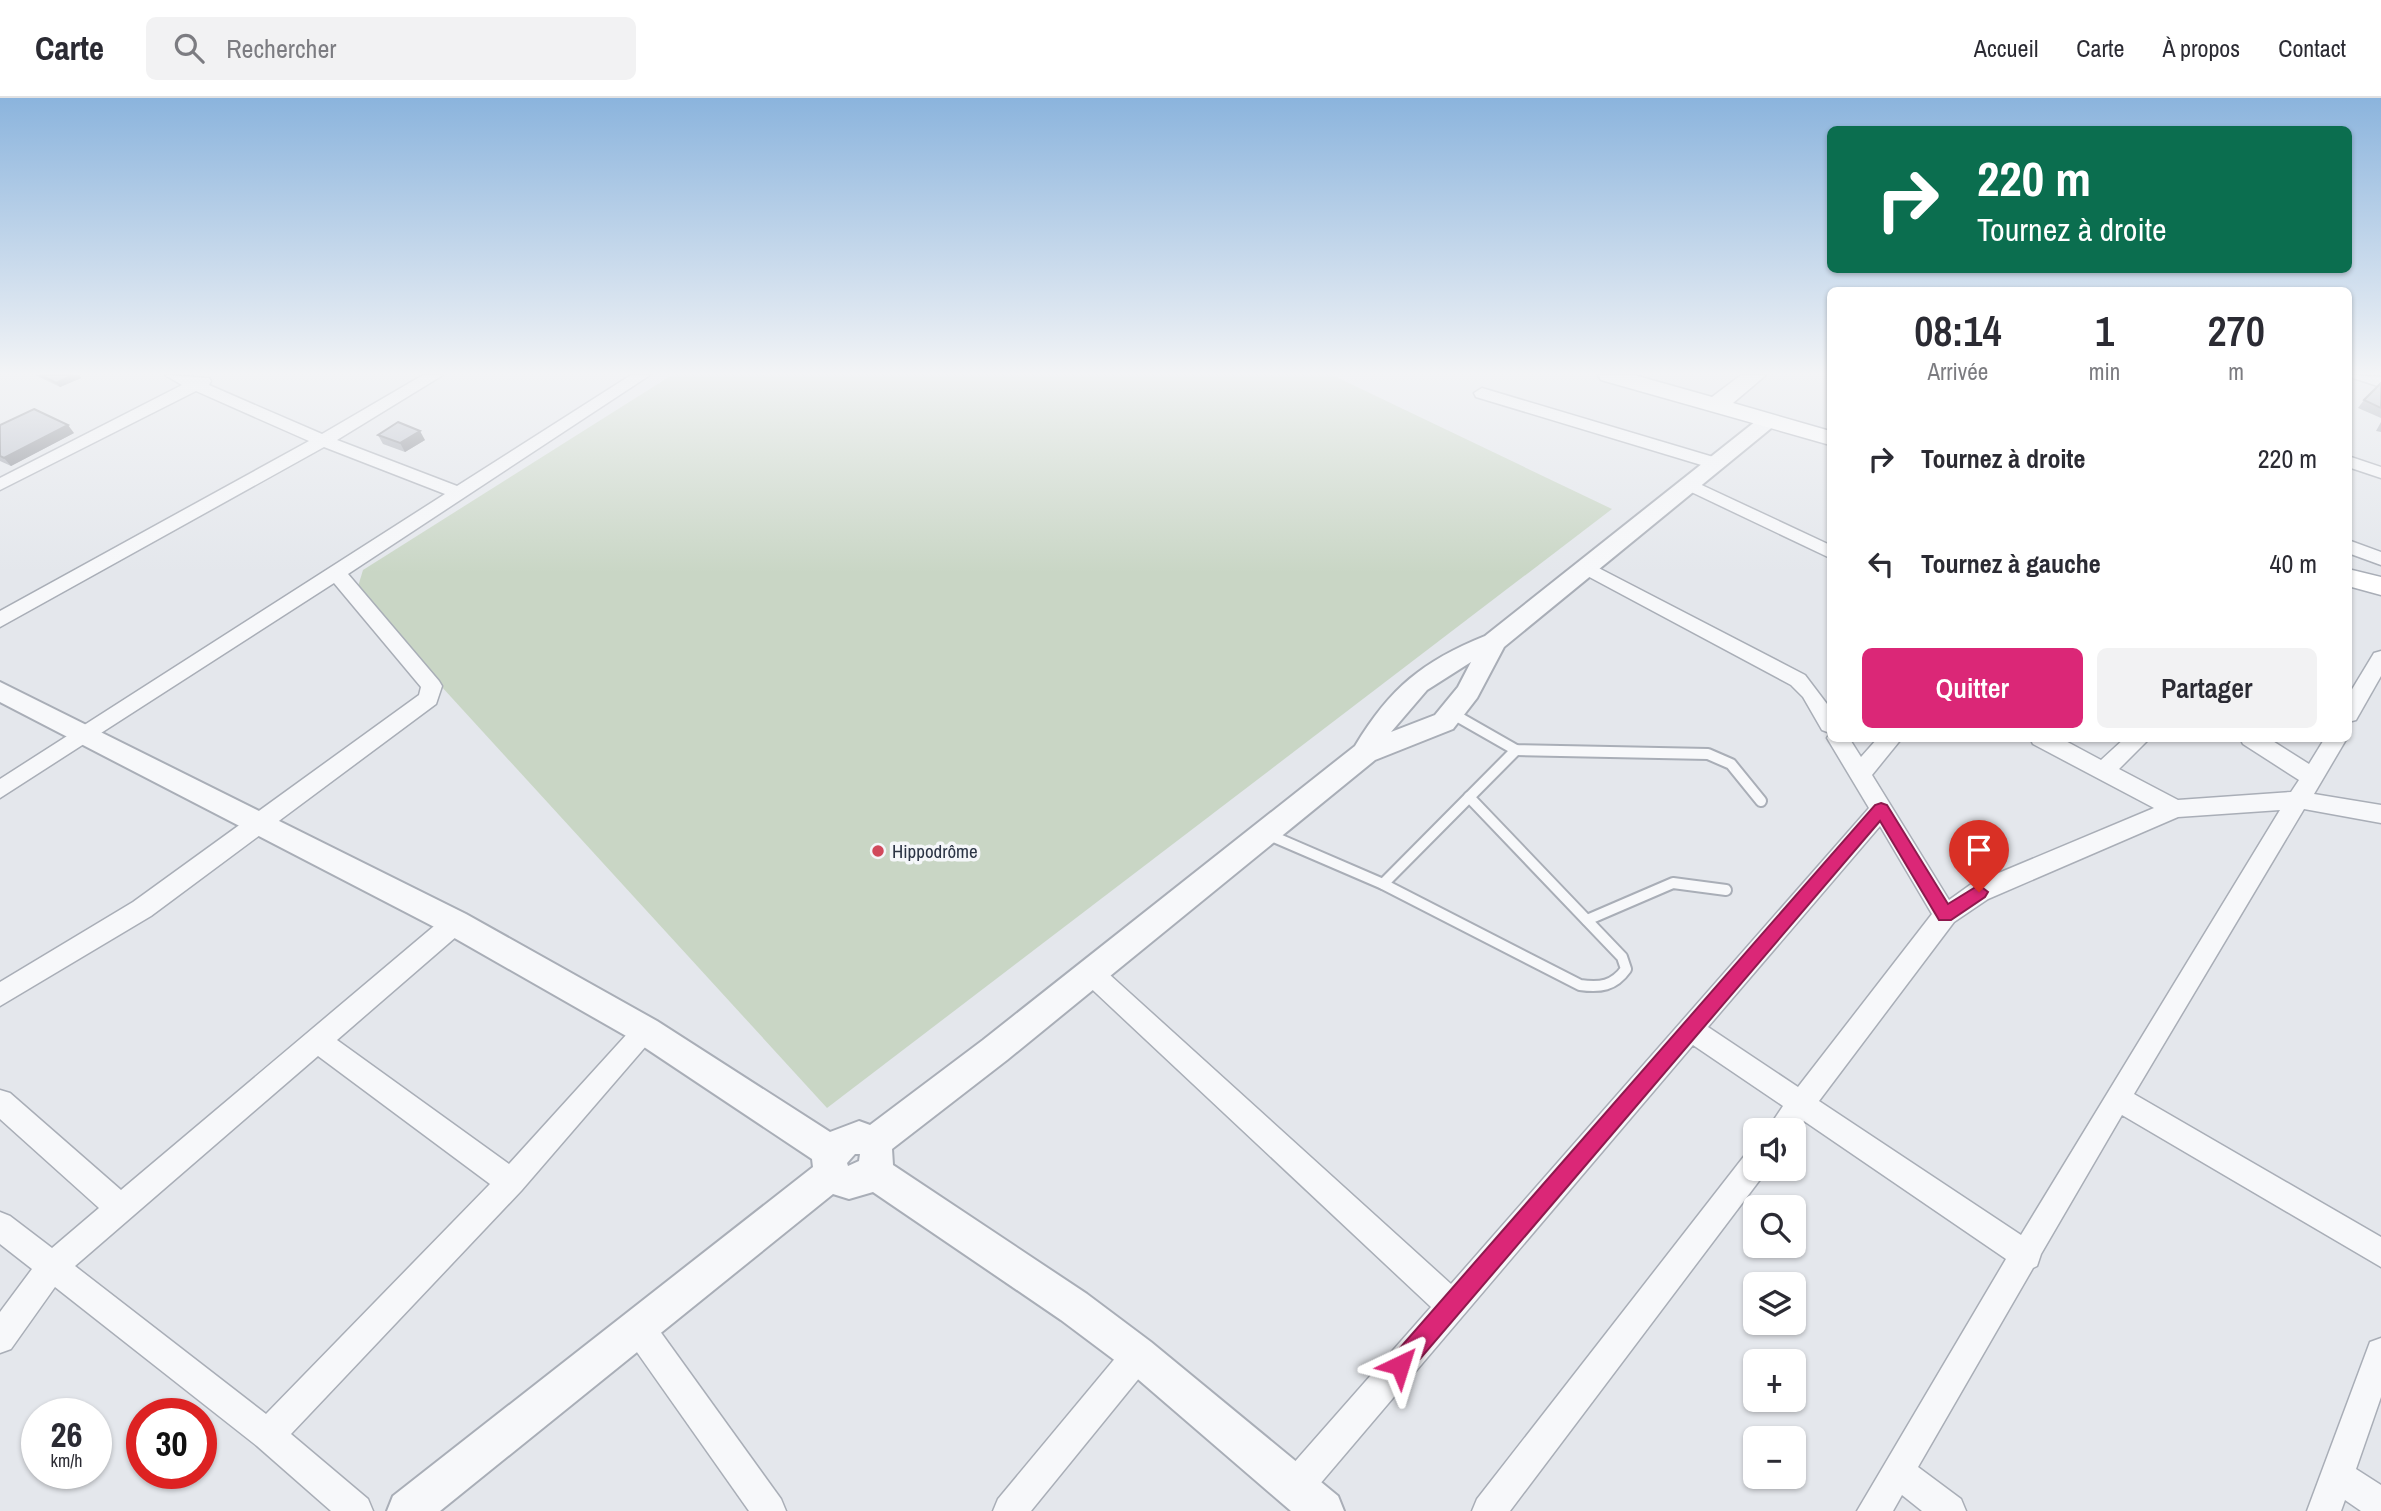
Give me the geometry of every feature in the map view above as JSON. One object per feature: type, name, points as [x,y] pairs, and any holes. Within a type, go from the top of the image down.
[{"type":"main road","points":[[2352,578],[2381,586]]},
{"type":"street","points":[[0,485],[86,441]]},
{"type":"street","points":[[0,620],[323,441],[459,493]]},
{"type":"street","points":[[0,790],[540,441]]},
{"type":"street","points":[[1641,441],[1714,463]]},
{"type":"street","points":[[1365,753],[1389,712],[1418,681],[1456,656],[1494,642],[1742,441]]},
{"type":"street","points":[[2352,462],[2381,473]]},
{"type":"street","points":[[1691,485],[1827,551]]},
{"type":"street","points":[[2352,548],[2381,559]]},
{"type":"street","points":[[1587,568],[1798,680],[1810,692],[1827,720]]},
{"type":"street","points":[[0,995],[142,909],[429,699],[433,692],[432,686],[337,574]]},
{"type":"street","points":[[0,691],[83,736],[455,923],[646,1031],[831,1163],[836,1180],[851,1184],[873,1158],[1090,972],[1365,753],[1444,722],[1453,714],[1475,680],[1494,642]]},
{"type":"street","points":[[2352,708],[2381,658]]},
{"type":"street","points":[[1841,742],[1945,915]]},
{"type":"street","points":[[1860,773],[1887,742]]},
{"type":"street","points":[[2049,742],[2175,809]]},
{"type":"street","points":[[2103,771],[2135,742]]},
{"type":"street","points":[[2255,742],[2307,789],[2381,814]]},
{"type":"street","points":[[1874,1511],[2027,1256],[2117,1098],[2334,742]]},
{"type":"street","points":[[1790,1118],[1945,915],[1979,892],[2175,809],[2307,789]]},
{"type":"street","points":[[873,1158],[1138,1354],[1314,1504],[1452,1305],[1881,809]]},
{"type":"street","points":[[0,1338],[51,1268],[319,1042],[455,923]]},
{"type":"street","points":[[1090,972],[1452,1305]]},
{"type":"street","points":[[1690,1030],[2027,1256]]},
{"type":"street","points":[[268,1435],[511,1182],[646,1031]]},
{"type":"street","points":[[319,1042],[511,1182]]},
{"type":"street","points":[[2117,1098],[2381,1253]]},
{"type":"street","points":[[0,1102],[121,1209]]},
{"type":"street","points":[[408,1511],[638,1327],[831,1163]]},
{"type":"street","points":[[1489,1511],[1743,1180]]},
{"type":"street","points":[[0,1226],[268,1435],[356,1511]]},
{"type":"street","points":[[638,1327],[764,1509]]},
{"type":"street","points":[[2324,1511],[2381,1353]]},
{"type":"street","points":[[1010,1511],[1138,1354]]},
{"type":"street","points":[[1897,1471],[1949,1511]]},
{"type":"street","points":[[2336,1475],[2381,1505]]},
{"type":"lane","points":[[1453,714],[1516,750],[1708,754],[1731,764],[1761,801]]},
{"type":"lane","points":[[1383,884],[1516,750]]},
{"type":"lane","points":[[1265,833],[1383,884],[1580,985],[1600,989],[1618,982],[1626,970],[1622,957],[1469,797]]},
{"type":"lane","points":[[1587,920],[1673,883],[1726,890]]},
{"type":"green space","name":"Hippodrôme","points":[[568,441],[1470,441],[1612,509],[827,1108],[356,593],[363,570]]},
{"type":"building","points":[[0,441],[37,441],[4,458],[0,456]]},
{"type":"place","name":"Hippodrôme","points":[[878,851]]},
{"type":"route","points":[[1400,1365],[1881,809],[1945,915],[1979,892]]}]
